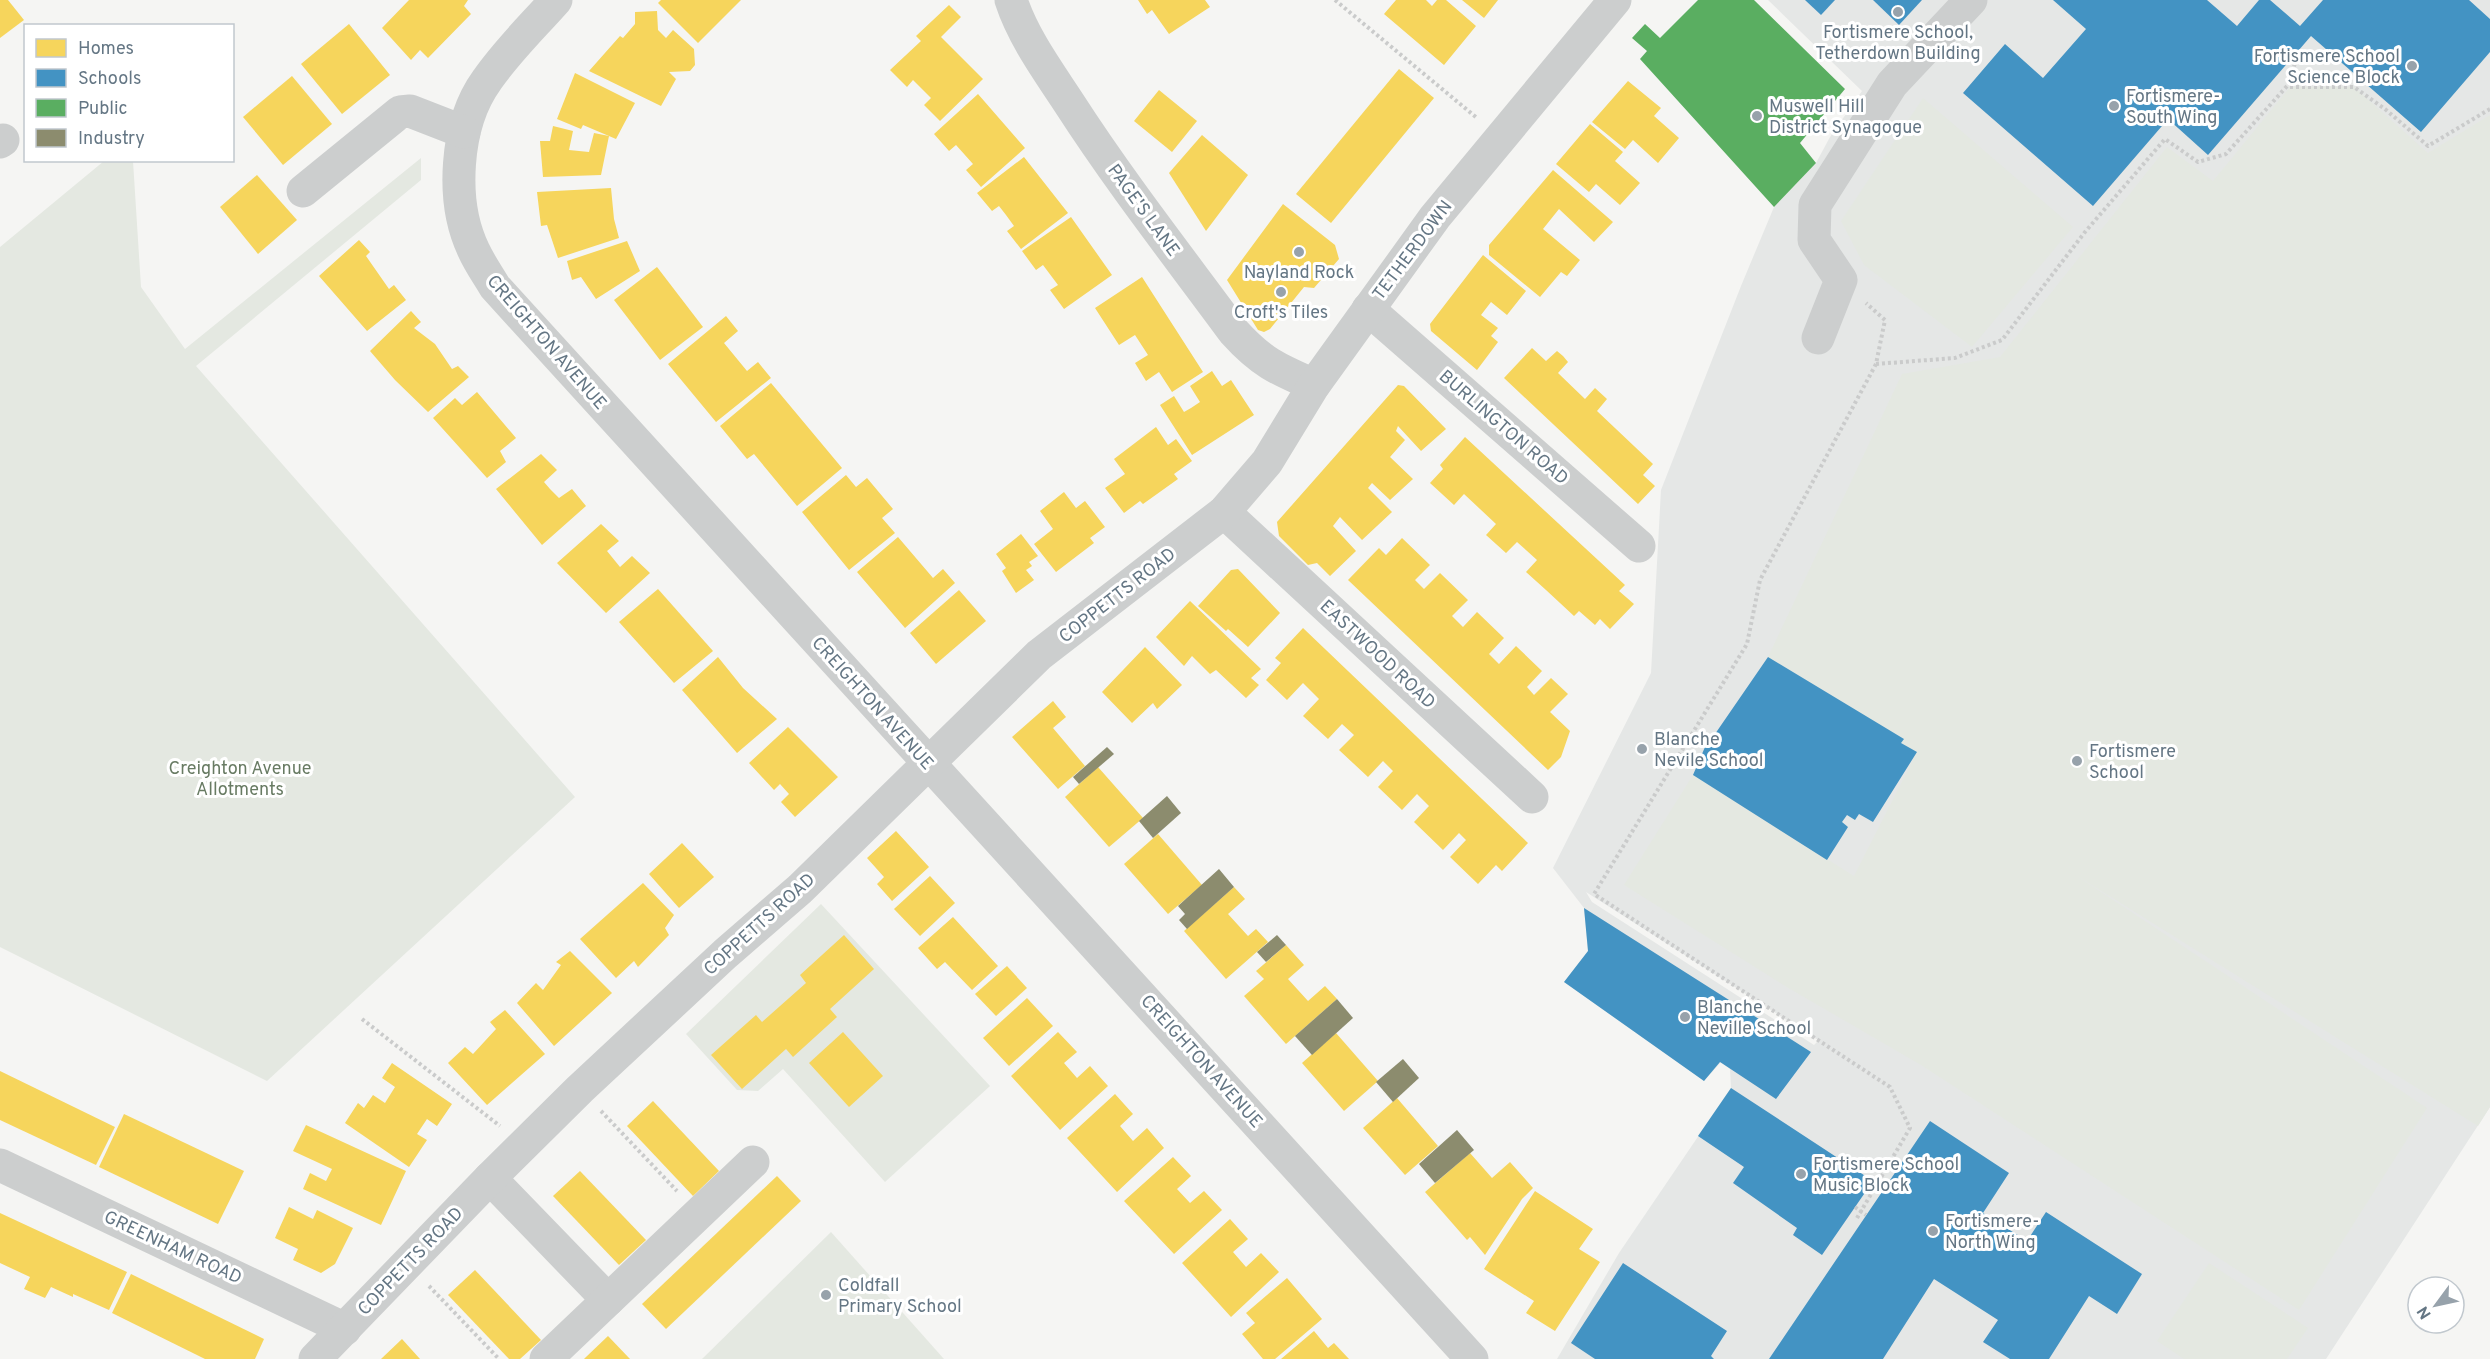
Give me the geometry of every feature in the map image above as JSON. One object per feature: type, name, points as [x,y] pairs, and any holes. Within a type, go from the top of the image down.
[{"type":"street","name":"CREIGHTON AVENUE","points":[[556,0],[485,82],[468,118],[458,160],[460,204],[473,250],[495,287],[1472,1359]]},
{"type":"street","name":"PAGE'S LANE","points":[[1011,0],[1046,68],[1092,139],[1234,332],[1253,353],[1277,369],[1314,385]]},
{"type":"street","name":"TETHERDOWN","points":[[1224,512],[1267,462],[1314,385],[1435,217],[1615,0]]},
{"type":"street","points":[[1818,338],[1841,280],[1814,240],[1815,205],[1892,84],[1971,0]]},
{"type":"street","points":[[303,191],[400,112],[410,111],[464,132]]},
{"type":"street","name":"BURLINGTON ROAD","points":[[1368,309],[1639,546]]},
{"type":"street","name":"COPPETTS ROAD","points":[[315,1359],[490,1178],[580,1089],[700,976],[800,889],[1039,655],[1224,512]]},
{"type":"street","name":"EASTWOOD ROAD","points":[[1224,512],[1532,797]]},
{"type":"street","points":[[546,1359],[753,1162]]},
{"type":"street","name":"GREENHAM ROAD","points":[[0,1165],[345,1329]]},
{"type":"street","points":[[490,1178],[608,1300]]},
{"type":"path","points":[[1335,0],[1500,137]]},
{"type":"path","points":[[1876,364],[1955,358],[2002,340],[2085,232],[2165,139],[2198,162],[2226,154],[2288,86],[2298,54]]},
{"type":"path","points":[[2290,87],[2354,87],[2385,109],[2428,146],[2490,109]]},
{"type":"path","points":[[1841,280],[1885,320],[1876,364],[1760,580],[1747,644],[1594,894],[1890,1087],[1910,1128],[1857,1218]]},
{"type":"path","points":[[362,1019],[525,1145]]},
{"type":"path","points":[[580,1089],[699,1214]]},
{"type":"path","points":[[1855,1207],[1866,1215]]},
{"type":"path","points":[[437,1294],[498,1359]]},
{"type":"shaded area","name":"Fortismere School","points":[[1768,0],[2490,0],[2490,1107],[2326,1359],[1557,1359],[1619,1253],[1731,1088],[1730,1069],[1721,1062],[1704,1081],[1564,982],[1588,951],[1584,908],[1553,868],[1651,673],[1661,490],[1741,286],[1774,207],[1816,163],[1830,137],[1862,91]],"holes":[[[1586,892],[1818,1040],[1814,1045],[1592,902]]]},
{"type":"green space","name":"Fortismere School","points":[[2290,87],[2354,87],[2428,153],[2490,115],[2490,1107],[2478,1126],[2074,874],[2427,1108],[2299,1310],[1921,1065],[1785,986],[1624,885],[1693,775],[1854,876],[1917,752],[1901,743],[1903,739],[1768,657],[1902,374],[2000,357],[2167,147],[2213,181]]},
{"type":"green space","points":[[1923,98],[2073,227],[1972,347],[1864,265],[1841,221]]},
{"type":"green space","name":"Creighton Avenue Allotments","points":[[421,158],[421,180],[196,366],[575,797],[267,1081],[0,947],[0,247],[103,162],[133,162],[141,287],[185,349]]},
{"type":"green space","points":[[821,904],[990,1086],[885,1182],[783,1069],[758,1091],[737,1090],[686,1034]]},
{"type":"green space","name":"Coldfall Primary School","points":[[831,1232],[944,1359],[702,1359]]},
{"type":"green space","points":[[2209,1263],[2308,1328],[2287,1359],[2184,1359],[2157,1341]]},
{"type":"building: Homes","points":[[0,0],[8,0],[24,20],[0,38]]},
{"type":"building: Homes","points":[[409,0],[468,0],[464,6],[471,14],[428,58],[420,50],[411,60],[382,28]]},
{"type":"building: Homes","points":[[661,0],[741,0],[698,43],[658,3]]},
{"type":"building: Homes","points":[[1138,0],[1205,0],[1210,7],[1169,34],[1152,10],[1147,14]]},
{"type":"building: Homes","points":[[1396,0],[1426,0],[1432,6],[1437,0],[1446,0],[1476,26],[1444,65],[1384,14]]},
{"type":"building: Homes","points":[[1462,0],[1498,0],[1484,18]]},
{"type":"building: Homes","points":[[949,5],[961,17],[941,37],[983,79],[940,121],[924,105],[931,98],[913,80],[907,87],[890,70],[921,41],[916,36]]},
{"type":"building: Homes","points":[[657,11],[658,30],[666,38],[673,30],[694,49],[695,65],[690,71],[669,72],[676,79],[661,106],[589,71],[620,36],[623,38],[635,24],[635,12]]},
{"type":"building: Homes","points":[[349,24],[390,75],[342,114],[301,64]]},
{"type":"building: Homes","points":[[1399,69],[1434,98],[1331,223],[1296,194]]},
{"type":"building: Homes","points":[[575,73],[635,103],[616,139],[583,125],[581,129],[557,119]]},
{"type":"building: Homes","points":[[292,76],[332,124],[283,165],[243,117]]},
{"type":"building: Homes","points":[[1628,81],[1661,108],[1654,116],[1679,138],[1658,163],[1633,140],[1625,149],[1592,122]]},
{"type":"building: Homes","points":[[1159,90],[1197,121],[1172,152],[1134,121]]},
{"type":"building: Homes","points":[[978,94],[1025,148],[981,187],[966,170],[973,164],[956,145],[949,151],[934,134]]},
{"type":"building: Homes","points":[[1590,124],[1623,152],[1615,161],[1640,183],[1620,205],[1596,184],[1589,192],[1556,164]]},
{"type":"building: Homes","points":[[553,126],[573,131],[569,150],[589,152],[594,133],[609,136],[601,175],[543,177],[540,141],[550,141]]},
{"type":"building: Homes","points":[[1202,135],[1248,175],[1206,231],[1169,173]]},
{"type":"building: Homes","points":[[1024,157],[1068,213],[1021,249],[1007,231],[1014,226],[999,206],[992,211],[977,193]]},
{"type":"building: Homes","points":[[1553,170],[1613,222],[1594,242],[1559,209],[1543,229],[1580,260],[1567,276],[1561,272],[1540,297],[1489,255],[1489,245]]},
{"type":"building: Homes","points":[[257,175],[297,220],[258,254],[220,207]]},
{"type":"building: Homes","points":[[611,188],[614,219],[619,238],[558,258],[547,225],[541,226],[537,192]]},
{"type":"building: Homes","points":[[1283,204],[1335,245],[1339,259],[1314,288],[1304,287],[1270,329],[1264,332],[1258,330],[1227,280]]},
{"type":"building: Homes","points":[[1071,217],[1112,275],[1064,309],[1050,290],[1058,285],[1043,265],[1036,270],[1022,251]]},
{"type":"building: Homes","points":[[359,240],[370,252],[366,256],[389,289],[394,285],[406,300],[367,331],[319,276]]},
{"type":"building: Homes","points":[[627,241],[640,271],[596,299],[581,277],[572,280],[567,261]]},
{"type":"building: Homes","points":[[1483,255],[1526,291],[1507,315],[1491,302],[1481,315],[1498,328],[1491,336],[1498,342],[1477,370],[1431,331],[1430,324]]},
{"type":"building: Homes","points":[[657,267],[703,327],[660,360],[614,300]]},
{"type":"building: Homes","points":[[1142,277],[1203,372],[1172,392],[1159,372],[1146,381],[1135,363],[1148,355],[1135,335],[1119,345],[1095,308]]},
{"type":"building: Homes","points":[[411,311],[421,322],[414,328],[435,344],[452,369],[458,366],[469,377],[428,412],[395,380],[370,351]]},
{"type":"building: Homes","points":[[726,316],[738,331],[724,343],[747,371],[758,362],[771,378],[716,422],[668,364]]},
{"type":"building: Homes","points":[[1532,348],[1546,361],[1557,351],[1563,356],[1568,362],[1558,373],[1585,399],[1595,388],[1607,399],[1597,411],[1653,464],[1643,475],[1655,486],[1638,504],[1504,378]]},
{"type":"building: Homes","points":[[1212,371],[1222,386],[1231,380],[1254,415],[1192,455],[1160,405],[1174,396],[1184,412],[1191,408],[1200,402],[1190,386]]},
{"type":"building: Homes","points":[[771,383],[842,468],[797,506],[754,454],[747,459],[720,426]]},
{"type":"building: Homes","points":[[1398,385],[1404,386],[1446,429],[1421,451],[1398,426],[1396,431],[1405,440],[1390,457],[1413,479],[1390,500],[1372,483],[1368,488],[1392,512],[1362,540],[1340,517],[1333,526],[1356,551],[1330,576],[1317,563],[1308,565],[1279,536],[1277,522]]},
{"type":"building: Homes","points":[[477,392],[516,438],[500,451],[506,462],[487,478],[433,418],[455,398],[462,405]]},
{"type":"building: Homes","points":[[1156,427],[1168,445],[1176,439],[1192,461],[1174,474],[1178,479],[1143,504],[1140,501],[1124,513],[1105,488],[1125,474],[1114,459]]},
{"type":"building: Homes","points":[[1465,437],[1625,585],[1619,591],[1634,604],[1610,629],[1600,619],[1595,625],[1579,611],[1574,616],[1526,572],[1537,560],[1517,542],[1506,553],[1486,535],[1496,524],[1464,494],[1454,505],[1430,483],[1443,469],[1440,465]]},
{"type":"building: Homes","points":[[541,454],[557,470],[544,482],[550,489],[559,498],[572,489],[586,506],[542,545],[496,489]]},
{"type":"building: Homes","points":[[846,475],[856,487],[867,478],[893,509],[882,518],[895,533],[849,570],[802,512]]},
{"type":"building: Homes","points":[[1064,492],[1076,508],[1085,501],[1105,527],[1090,538],[1094,543],[1056,572],[1034,544],[1053,529],[1040,511]]},
{"type":"building: Homes","points":[[601,524],[619,541],[607,551],[620,567],[632,556],[650,573],[606,613],[557,563]]},
{"type":"building: Homes","points":[[1021,534],[1038,556],[1029,562],[1032,566],[1026,570],[1034,580],[1016,593],[1002,571],[1006,568],[996,554]]},
{"type":"building: Homes","points":[[898,537],[933,578],[943,569],[955,583],[905,628],[857,572]]},
{"type":"building: Homes","points":[[1402,538],[1430,565],[1415,580],[1424,589],[1440,573],[1468,600],[1452,616],[1463,627],[1477,612],[1504,638],[1489,654],[1499,664],[1516,646],[1542,671],[1527,687],[1534,695],[1551,678],[1568,694],[1550,712],[1570,731],[1561,757],[1548,770],[1348,580],[1379,548],[1386,555]]},
{"type":"building: Homes","points":[[1238,569],[1280,613],[1248,647],[1198,606],[1231,570]]},
{"type":"building: Homes","points":[[658,589],[713,651],[674,683],[619,622]]},
{"type":"building: Homes","points":[[959,590],[986,621],[936,664],[910,633]]},
{"type":"building: Homes","points":[[1190,601],[1261,669],[1251,678],[1259,685],[1246,698],[1216,670],[1210,674],[1192,656],[1184,666],[1156,637]]},
{"type":"building: Homes","points":[[1303,628],[1528,843],[1502,871],[1496,865],[1478,884],[1450,857],[1466,840],[1459,833],[1443,850],[1414,822],[1429,806],[1417,794],[1402,810],[1378,787],[1393,771],[1383,761],[1368,777],[1339,750],[1354,735],[1342,724],[1328,739],[1303,716],[1319,699],[1303,683],[1287,700],[1266,680],[1281,663],[1275,658]]},
{"type":"building: Homes","points":[[1145,647],[1182,685],[1157,709],[1153,703],[1132,723],[1102,692]]},
{"type":"building: Homes","points":[[718,657],[743,688],[777,719],[737,753],[682,690]]},
{"type":"building: Homes","points":[[1053,701],[1066,717],[1053,728],[1085,766],[1058,789],[1012,737]]},
{"type":"building: Homes","points":[[788,727],[838,777],[795,817],[781,802],[789,794],[780,784],[774,790],[749,763]]},
{"type":"building: Homes","points":[[1098,767],[1143,818],[1109,847],[1065,797]]},
{"type":"building: Homes","points":[[896,831],[929,867],[892,901],[877,884],[884,877],[867,858]]},
{"type":"building: Homes","points":[[1158,834],[1202,885],[1168,914],[1124,864]]},
{"type":"building: Homes","points":[[682,843],[714,877],[679,908],[649,874]]},
{"type":"building: Homes","points":[[930,876],[955,903],[920,936],[894,909]]},
{"type":"building: Homes","points":[[643,883],[674,915],[665,928],[669,935],[638,967],[634,961],[616,978],[580,939]]},
{"type":"building: Homes","points":[[1234,887],[1245,899],[1228,914],[1248,936],[1256,929],[1268,942],[1226,979],[1184,931]]},
{"type":"building: Homes","points":[[953,917],[998,966],[972,990],[945,962],[937,969],[918,948]]},
{"type":"building: Homes","points":[[844,935],[874,969],[830,1009],[837,1017],[793,1057],[786,1049],[742,1089],[711,1055],[756,1015],[762,1022],[806,983],[800,975]]},
{"type":"building: Homes","points":[[1286,945],[1304,965],[1288,979],[1308,1001],[1325,986],[1337,999],[1286,1044],[1244,996],[1264,979],[1256,971]]},
{"type":"building: Homes","points":[[570,951],[612,993],[554,1046],[517,1003],[536,983],[543,990],[561,965],[556,962]]},
{"type":"building: Homes","points":[[1007,966],[1027,988],[996,1016],[975,994]]},
{"type":"building: Homes","points":[[1027,998],[1053,1026],[1009,1066],[983,1038]]},
{"type":"building: Homes","points":[[505,1010],[545,1054],[487,1105],[448,1063],[465,1047],[473,1054],[496,1029],[490,1022]]},
{"type":"building: Homes","points":[[843,1032],[883,1076],[849,1107],[809,1063]]},
{"type":"building: Homes","points":[[1058,1032],[1077,1052],[1064,1063],[1077,1078],[1090,1066],[1108,1086],[1060,1130],[1011,1076]]},
{"type":"building: Homes","points":[[1336,1033],[1378,1081],[1344,1111],[1302,1063]]},
{"type":"building: Homes","points":[[392,1063],[452,1104],[437,1126],[427,1119],[417,1134],[427,1140],[409,1167],[345,1123],[358,1103],[364,1108],[373,1095],[385,1103],[395,1087],[382,1078]]},
{"type":"building: Homes","points":[[0,1071],[115,1127],[96,1165],[0,1120]]},
{"type":"building: Homes","points":[[1115,1094],[1133,1114],[1120,1126],[1133,1141],[1147,1128],[1164,1148],[1117,1192],[1067,1138]]},
{"type":"building: Homes","points":[[1397,1098],[1438,1146],[1405,1175],[1363,1128]]},
{"type":"building: Homes","points":[[653,1101],[719,1171],[693,1196],[627,1126]]},
{"type":"building: Homes","points":[[124,1114],[244,1171],[218,1224],[99,1167]]},
{"type":"building: Homes","points":[[306,1125],[406,1171],[381,1225],[303,1189],[310,1173],[326,1181],[332,1169],[293,1151]]},
{"type":"building: Homes","points":[[1470,1153],[1492,1178],[1510,1162],[1533,1188],[1522,1199],[1485,1255],[1470,1237],[1467,1240],[1425,1192]]},
{"type":"building: Homes","points":[[1173,1157],[1191,1176],[1177,1189],[1190,1203],[1204,1191],[1222,1210],[1174,1254],[1124,1201]]},
{"type":"building: Homes","points":[[580,1171],[646,1240],[619,1265],[553,1196]]},
{"type":"building: Homes","points":[[777,1176],[801,1201],[666,1329],[642,1304]]},
{"type":"building: Homes","points":[[1535,1191],[1593,1229],[1579,1249],[1600,1262],[1555,1331],[1526,1313],[1534,1301],[1484,1269]]},
{"type":"building: Homes","points":[[289,1207],[313,1219],[317,1210],[353,1228],[335,1264],[321,1273],[293,1260],[298,1249],[275,1238]]},
{"type":"building: Homes","points":[[0,1213],[127,1272],[109,1310],[51,1287],[45,1298],[24,1289],[30,1277],[0,1263]]},
{"type":"building: Homes","points":[[1230,1219],[1248,1239],[1233,1252],[1246,1267],[1261,1253],[1279,1272],[1231,1317],[1182,1263]]},
{"type":"building: Homes","points":[[475,1270],[541,1340],[520,1359],[509,1359],[448,1295]]},
{"type":"building: Homes","points":[[131,1274],[264,1339],[255,1359],[205,1359],[112,1313]]},
{"type":"building: Homes","points":[[1287,1278],[1322,1319],[1275,1359],[1263,1359],[1242,1334],[1255,1323],[1246,1313]]},
{"type":"building: Homes","points":[[1314,1331],[1328,1348],[1334,1343],[1349,1359],[1281,1359]]},
{"type":"building: Homes","points":[[608,1336],[630,1359],[584,1359],[586,1357]]},
{"type":"building: Homes","points":[[402,1339],[420,1359],[381,1359]]},
{"type":"building: Schools","name":"Fortismere School, Tetherdown Building","points":[[1805,0],[1835,0],[1821,15]]},
{"type":"building: Schools","name":"Fortismere School, Tetherdown Building","points":[[1873,0],[1922,0],[1899,25]]},
{"type":"building: Schools","name":"Fortismere- South Wing","points":[[2053,0],[2207,0],[2237,26],[2259,0],[2270,0],[2300,26],[2323,0],[2469,0],[2490,19],[2490,52],[2421,132],[2311,36],[2208,155],[2168,119],[2093,206],[1963,93],[2005,44],[2043,78],[2086,29]]},
{"type":"building: Schools","points":[[1768,657],[1904,739],[1901,743],[1917,752],[1873,822],[1859,814],[1855,820],[1847,815],[1842,822],[1848,827],[1827,860],[1693,775],[1708,740],[1716,743],[1720,736],[1715,734]]},
{"type":"building: Schools","name":"Blanche Neville School","points":[[1584,908],[1811,1052],[1776,1099],[1720,1062],[1704,1081],[1564,982],[1588,951]]},
{"type":"building: Schools","name":"Fortismere School Music Block","points":[[1731,1088],[1873,1181],[1822,1255],[1793,1235],[1797,1228],[1733,1183],[1744,1167],[1698,1136]]},
{"type":"building: Schools","name":"Fortismere- North Wing","points":[[1930,1121],[2009,1173],[1983,1213],[2027,1241],[2046,1212],[2142,1274],[2117,1314],[2089,1296],[2049,1359],[2010,1359],[1983,1342],[1998,1320],[1934,1279],[1883,1359],[1769,1359]]},
{"type":"building: Schools","points":[[1623,1263],[1727,1331],[1711,1356],[1714,1359],[1595,1359],[1571,1343]]},
{"type":"building: Public","name":"Muswell Hill District Synagogue","points":[[1698,0],[1754,0],[1845,89],[1800,143],[1816,163],[1774,207],[1640,59],[1647,51],[1632,38],[1645,24],[1660,38]]},
{"type":"building: Industry","points":[[1107,747],[1114,754],[1079,784],[1073,777]]},
{"type":"building: Industry","points":[[1167,796],[1181,813],[1153,838],[1139,821]]},
{"type":"building: Industry","points":[[1219,869],[1234,887],[1187,929],[1179,920],[1185,914],[1178,906]]},
{"type":"building: Industry","points":[[1277,935],[1286,945],[1266,962],[1257,952]]},
{"type":"building: Industry","points":[[1337,999],[1353,1018],[1312,1055],[1295,1036]]},
{"type":"building: Industry","points":[[1403,1059],[1419,1078],[1393,1102],[1376,1082]]},
{"type":"building: Industry","points":[[1457,1130],[1474,1150],[1435,1183],[1419,1164]]},
{"type":"place","name":"Fortismere School, Tetherdown Building","points":[[1898,12]]},
{"type":"place","name":"Fortismere School Science Block","points":[[2412,66]]},
{"type":"place","name":"Fortismere- South Wing","points":[[2114,106]]},
{"type":"place","name":"Muswell Hill District Synagogue","points":[[1757,116]]},
{"type":"place","name":"Nayland Rock","points":[[1299,252]]},
{"type":"place","name":"Croft's Tiles","points":[[1281,292]]},
{"type":"place","name":"Blanche Nevile School","points":[[1642,749]]},
{"type":"place","name":"Fortismere School","points":[[2077,761]]},
{"type":"place","name":"Blanche Neville School","points":[[1685,1017]]},
{"type":"place","name":"Fortismere School Music Block","points":[[1801,1174]]},
{"type":"place","name":"Fortismere- North Wing","points":[[1933,1231]]},
{"type":"place","name":"Coldfall Primary School","points":[[826,1295]]}]
